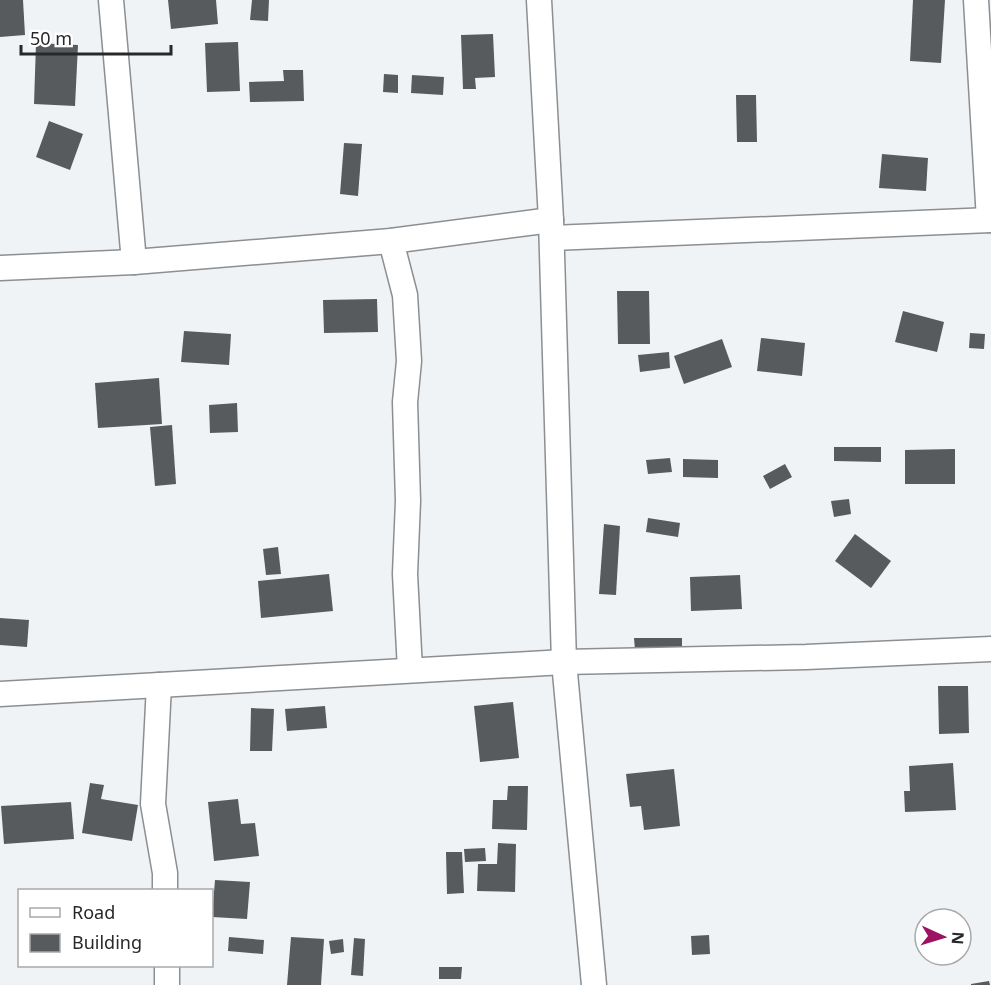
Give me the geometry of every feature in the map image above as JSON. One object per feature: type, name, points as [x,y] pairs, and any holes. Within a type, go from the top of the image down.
[{"type":"street","points":[[111,0],[134,262]]},
{"type":"street","points":[[539,0],[551,229],[564,662],[594,985]]},
{"type":"street","points":[[0,268],[134,262],[551,229],[990,220],[976,0]]},
{"type":"street","points":[[391,241],[405,295],[409,361],[405,402],[408,501],[405,574],[410,670]]},
{"type":"street","points":[[0,694],[564,662],[806,657],[991,649]]},
{"type":"street","points":[[159,685],[153,804],[165,873],[165,889]]},
{"type":"street","points":[[167,967],[167,985]]},
{"type":"building","points":[[0,0],[23,0],[25,35],[0,37]]},
{"type":"building","points":[[168,0],[216,0],[218,24],[171,29]]},
{"type":"building","points":[[252,0],[269,0],[268,21],[250,20]]},
{"type":"building","points":[[913,0],[945,0],[941,63],[910,61]]},
{"type":"building","points":[[493,34],[495,77],[475,78],[476,89],[463,89],[461,35]]},
{"type":"building","points":[[238,42],[240,91],[207,92],[205,43]]},
{"type":"building","points":[[36,43],[78,45],[75,106],[34,104]]},
{"type":"building","points":[[283,70],[303,70],[304,101],[250,102],[249,82],[284,81]]},
{"type":"building","points":[[384,74],[398,75],[398,93],[383,92]]},
{"type":"building","points":[[412,75],[444,77],[443,95],[411,93]]},
{"type":"building","points":[[736,95],[756,95],[757,142],[737,142]]},
{"type":"building","points":[[49,121],[83,134],[70,170],[36,157]]},
{"type":"building","points":[[344,143],[362,144],[358,196],[340,194]]},
{"type":"building","points":[[882,154],[928,158],[926,191],[879,188]]},
{"type":"building","points":[[617,291],[649,291],[650,344],[618,344]]},
{"type":"building","points":[[377,299],[378,332],[324,333],[323,300]]},
{"type":"building","points":[[903,311],[944,322],[937,352],[895,342]]},
{"type":"building","points":[[184,331],[231,334],[229,365],[181,362]]},
{"type":"building","points":[[970,333],[985,334],[984,349],[969,348]]},
{"type":"building","points":[[761,338],[805,343],[802,376],[757,371]]},
{"type":"building","points":[[722,339],[732,367],[684,384],[674,356]]},
{"type":"building","points":[[669,352],[670,368],[640,372],[638,355]]},
{"type":"building","points":[[159,378],[162,424],[98,428],[95,383]]},
{"type":"building","points":[[237,403],[238,432],[210,433],[209,405]]},
{"type":"building","points":[[172,425],[176,484],[155,486],[150,427]]},
{"type":"building","points":[[834,447],[881,447],[881,462],[834,461]]},
{"type":"building","points":[[955,449],[955,484],[905,484],[905,450]]},
{"type":"building","points":[[670,458],[672,472],[648,474],[646,460]]},
{"type":"building","points":[[683,459],[718,460],[718,478],[683,477]]},
{"type":"building","points":[[785,464],[792,477],[770,489],[763,476]]},
{"type":"building","points":[[849,499],[851,514],[834,517],[831,501]]},
{"type":"building","points":[[648,518],[680,523],[678,537],[646,532]]},
{"type":"building","points":[[604,524],[620,526],[616,595],[599,594]]},
{"type":"building","points":[[855,534],[891,561],[871,588],[835,561]]},
{"type":"building","points":[[278,547],[281,574],[266,575],[263,549]]},
{"type":"building","points":[[329,574],[333,611],[261,618],[258,581]]},
{"type":"building","points":[[740,575],[742,609],[691,611],[690,577]]},
{"type":"building","points":[[0,618],[29,620],[27,647],[0,645]]},
{"type":"building","points":[[634,638],[682,638],[682,649],[635,650]]},
{"type":"building","points":[[938,686],[968,686],[969,733],[939,734]]},
{"type":"building","points":[[513,702],[519,758],[480,762],[474,706]]},
{"type":"building","points":[[325,706],[327,728],[287,731],[285,709]]},
{"type":"building","points":[[251,708],[274,709],[272,751],[250,751]]},
{"type":"building","points":[[953,763],[956,810],[905,812],[904,791],[910,791],[909,766]]},
{"type":"building","points":[[674,769],[680,826],[644,830],[641,806],[630,807],[626,774]]},
{"type":"building","points":[[90,783],[104,785],[101,799],[138,805],[132,841],[82,833]]},
{"type":"building","points":[[508,786],[528,786],[527,830],[492,829],[493,800],[507,800]]},
{"type":"building","points":[[238,799],[241,824],[255,823],[259,856],[214,861],[208,802]]},
{"type":"building","points":[[71,802],[74,839],[4,844],[1,806]]},
{"type":"building","points":[[498,843],[516,844],[515,892],[477,891],[478,864],[497,864]]},
{"type":"building","points":[[485,848],[486,861],[465,862],[464,849]]},
{"type":"building","points":[[446,852],[462,852],[464,893],[447,894]]},
{"type":"building","points":[[215,880],[250,882],[247,919],[213,917]]},
{"type":"building","points":[[709,935],[710,954],[692,955],[691,936]]},
{"type":"building","points":[[229,937],[264,940],[263,954],[228,951]]},
{"type":"building","points":[[291,937],[324,939],[321,985],[287,985]]},
{"type":"building","points":[[354,938],[365,939],[363,976],[351,975]]},
{"type":"building","points":[[343,939],[344,952],[331,954],[329,941]]},
{"type":"building","points":[[439,967],[462,967],[461,979],[439,979]]},
{"type":"building","points":[[989,981],[990,985],[971,985],[971,984]]}]
